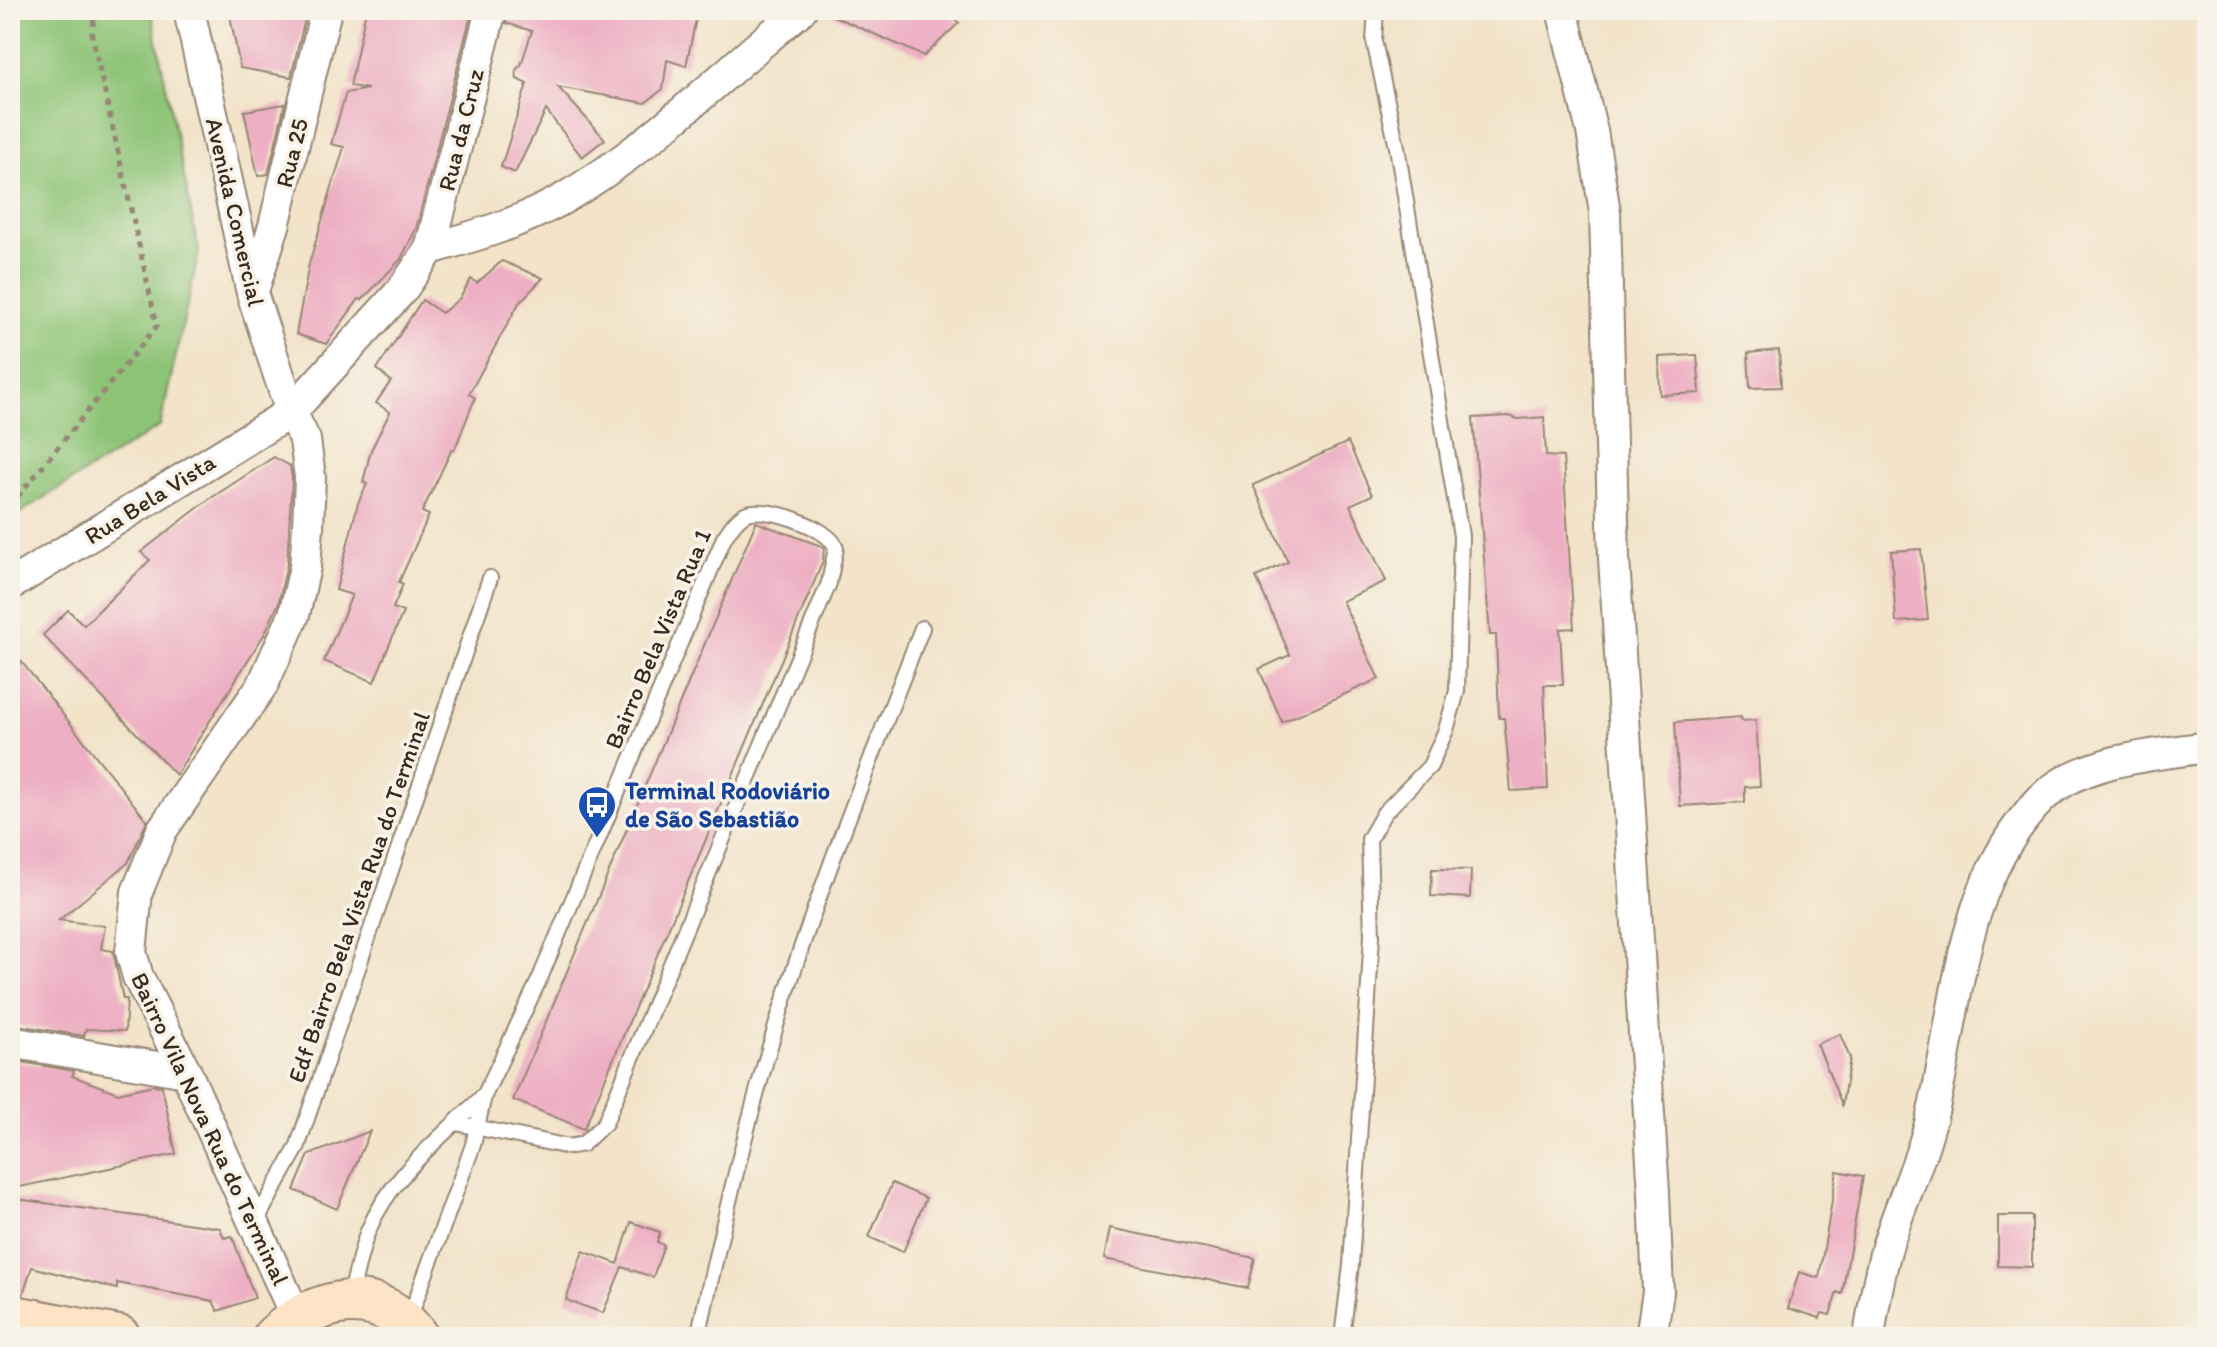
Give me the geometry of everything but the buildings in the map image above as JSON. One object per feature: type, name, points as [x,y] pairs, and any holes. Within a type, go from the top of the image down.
[{"type":"street","name":"Avenida Comercial","points":[[189,10],[252,293],[291,412]]},
{"type":"street","name":"Rua 25","points":[[252,293],[277,214],[326,10]]},
{"type":"street","name":"Rua da Cruz","points":[[430,249],[491,10]]},
{"type":"street","points":[[430,249],[498,229],[559,201],[620,163],[687,111],[801,10]]},
{"type":"street","points":[[1562,10],[1592,131],[1605,212],[1614,559],[1655,1207],[1658,1292],[1651,1337]]},
{"type":"street","name":"Rua Bela Vista","points":[[10,585],[291,412],[369,329],[430,249]]},
{"type":"street","name":"Bairro Vila Nova Rua do Terminal","points":[[285,1327],[254,1224],[186,1072],[138,977],[131,952],[133,913],[162,830],[263,684],[294,615],[305,567],[310,477],[305,440],[291,412]]},
{"type":"street","points":[[1869,1337],[1885,1254],[1932,1117],[1975,916],[2004,849],[2043,798],[2065,782],[2109,765],[2207,747]]},
{"type":"street","points":[[10,1042],[186,1072]]},
{"type":"street","points":[[285,1327],[321,1305],[349,1301],[381,1307],[412,1330]]},
{"type":"street","points":[[10,1316],[119,1337]]},
{"type":"lane","points":[[1342,1337],[1351,1265],[1372,936],[1369,839],[1384,813],[1435,758],[1457,691],[1461,536],[1397,147],[1374,41],[1376,10]]},
{"type":"lane","name":"Bairro Bela Vista Rua 1","points":[[477,1129],[524,1135],[569,1147],[579,1146],[605,1123],[617,1101],[829,583],[836,548],[829,537],[763,509],[743,514],[724,538],[540,978],[484,1096]]},
{"type":"lane","name":"Edf Bairro Bela Vista Rua do Terminal","points":[[254,1224],[297,1148],[490,578]]},
{"type":"lane","points":[[698,1337],[723,1223],[776,1025],[839,844],[922,628]]},
{"type":"lane","points":[[349,1301],[367,1233],[386,1196],[428,1147],[484,1096]]},
{"type":"lane","points":[[412,1330],[477,1129],[484,1096]]},
{"type":"lane","points":[[456,1123],[477,1129]]},
{"type":"path","points":[[10,506],[157,326],[92,35],[95,10]]},
{"type":"green space","points":[[10,10],[151,10],[199,252],[160,426],[10,519]]},
{"type":"place","name":"Terminal Rodoviário de São Sebastião","points":[[597,839]]}]
